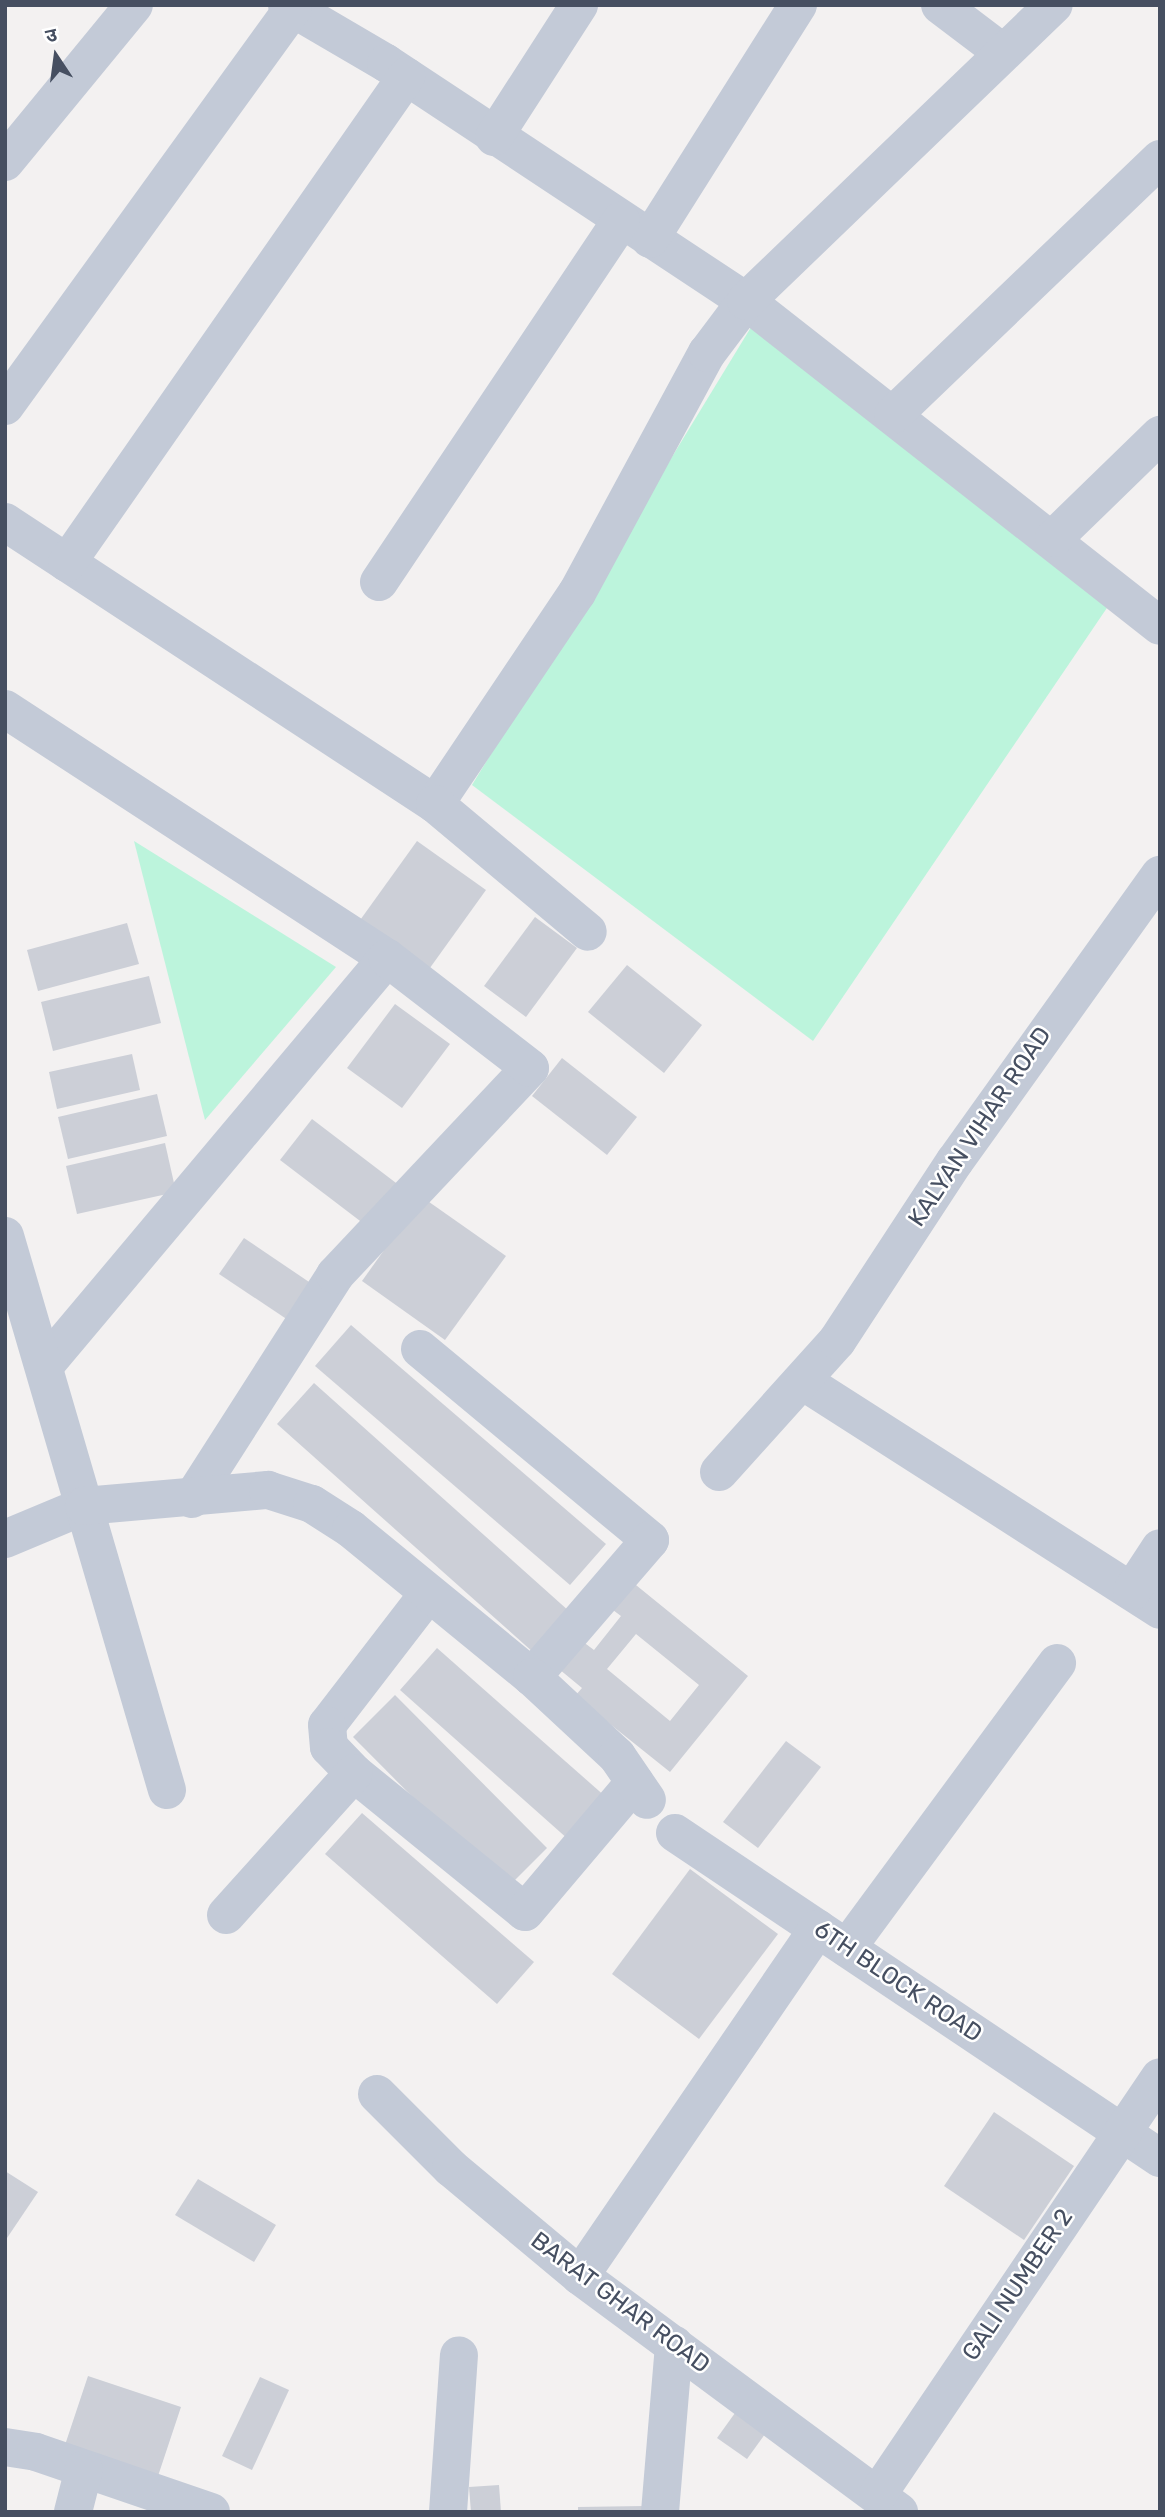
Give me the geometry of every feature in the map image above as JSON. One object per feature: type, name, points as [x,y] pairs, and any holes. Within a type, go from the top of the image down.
[{"type":"street","points":[[5,162],[134,5]]},
{"type":"street","points":[[494,138],[579,5]]},
{"type":"street","points":[[379,582],[798,5]]},
{"type":"street","points":[[940,5],[1002,51]]},
{"type":"street","points":[[435,804],[577,593],[707,353],[746,301],[1002,51],[1054,5]]},
{"type":"street","points":[[5,406],[290,7],[406,77],[494,138],[746,301],[1054,538],[1159,627]]},
{"type":"street","points":[[67,563],[406,77]]},
{"type":"street","points":[[893,415],[1160,159]]},
{"type":"street","points":[[1054,538],[1160,435]]},
{"type":"street","points":[[5,522],[435,804],[588,932]]},
{"type":"street","points":[[5,709],[387,958],[530,1068],[335,1275],[192,1499]]},
{"type":"street","name":"KALYAN VIHAR ROAD","points":[[719,1472],[804,1382],[1126,915],[1160,875]]},
{"type":"street","points":[[46,1364],[387,958]]},
{"type":"street","points":[[5,1236],[46,1364],[84,1506],[167,1790]]},
{"type":"street","points":[[420,1349],[650,1540],[532,1677]]},
{"type":"street","points":[[804,1382],[1146,1600],[1160,1548]]},
{"type":"street","points":[[5,1539],[84,1506],[192,1499],[268,1490],[312,1504],[351,1529],[532,1677],[617,1756],[641,1791],[525,1912],[354,1773],[329,1747],[327,1725],[428,1594]]},
{"type":"street","points":[[580,2276],[832,1938],[1057,1663]]},
{"type":"street","points":[[226,1915],[354,1773]]},
{"type":"street","name":"6TH BLOCK ROAD","points":[[675,1833],[1122,2132]]},
{"type":"street","name":"GALI NUMBER 2","points":[[888,2503],[1122,2132],[1160,2077]]},
{"type":"street","name":"BARAT GHAR ROAD","points":[[377,2094],[451,2168],[580,2276],[888,2503]]},
{"type":"street","points":[[1122,2132],[1160,2158]]},
{"type":"street","points":[[660,2512],[674,2345]]},
{"type":"street","points":[[448,2512],[459,2355]]},
{"type":"street","points":[[5,2447],[84,2469],[211,2512]]},
{"type":"street","points":[[73,2512],[84,2469]]},
{"type":"green space","points":[[753,324],[1113,599],[813,1041],[472,785]]},
{"type":"green space","points":[[134,841],[336,967],[205,1120]]},
{"type":"building","points":[[417,841],[486,890],[427,972],[358,923]]},
{"type":"building","points":[[535,917],[577,948],[526,1017],[484,986]]},
{"type":"building","points":[[127,923],[139,964],[38,991],[27,950]]},
{"type":"building","points":[[627,965],[702,1025],[664,1073],[588,1012]]},
{"type":"building","points":[[149,976],[161,1023],[53,1051],[41,1002]]},
{"type":"building","points":[[395,1004],[450,1044],[402,1108],[347,1068]]},
{"type":"building","points":[[132,1054],[140,1090],[57,1109],[49,1072]]},
{"type":"building","points":[[562,1058],[637,1117],[607,1155],[532,1096]]},
{"type":"building","points":[[157,1094],[167,1136],[68,1159],[58,1117]]},
{"type":"building","points":[[312,1119],[400,1186],[368,1227],[280,1160]]},
{"type":"building","points":[[165,1143],[176,1192],[77,1214],[66,1166]]},
{"type":"building","points":[[422,1197],[506,1256],[445,1340],[362,1281]]},
{"type":"building","points":[[244,1238],[315,1286],[291,1322],[219,1274]]},
{"type":"building","points":[[351,1325],[606,1544],[570,1585],[315,1366]]},
{"type":"building","points":[[314,1383],[570,1612],[534,1653],[277,1424]]},
{"type":"building","points":[[631,1581],[748,1676],[670,1772],[575,1696],[582,1688],[559,1669],[582,1641],[594,1650],[621,1616],[609,1607]],"holes":[[[636,1634],[699,1685],[670,1721],[607,1669]]]},
{"type":"building","points":[[437,1648],[607,1798],[569,1840],[400,1690]]},
{"type":"building","points":[[395,1695],[547,1848],[505,1890],[353,1737]]},
{"type":"building","points":[[786,1741],[821,1767],[758,1848],[723,1822]]},
{"type":"building","points":[[362,1813],[534,1962],[497,2004],[325,1854]]},
{"type":"building","points":[[690,1869],[778,1934],[699,2039],[612,1974]]},
{"type":"building","points":[[994,2112],[1074,2166],[1024,2240],[944,2186]]},
{"type":"building","points":[[5,2171],[38,2192],[5,2241]]},
{"type":"building","points":[[198,2179],[276,2225],[254,2262],[175,2215]]},
{"type":"building","points":[[88,2376],[181,2407],[157,2479],[64,2448]]},
{"type":"building","points":[[260,2377],[289,2390],[252,2470],[222,2456]]},
{"type":"building","points":[[735,2413],[765,2434],[747,2459],[717,2438]]},
{"type":"building","points":[[499,2485],[501,2512],[471,2512],[469,2487]]},
{"type":"building","points":[[644,2506],[644,2512],[578,2512],[578,2507]]}]
